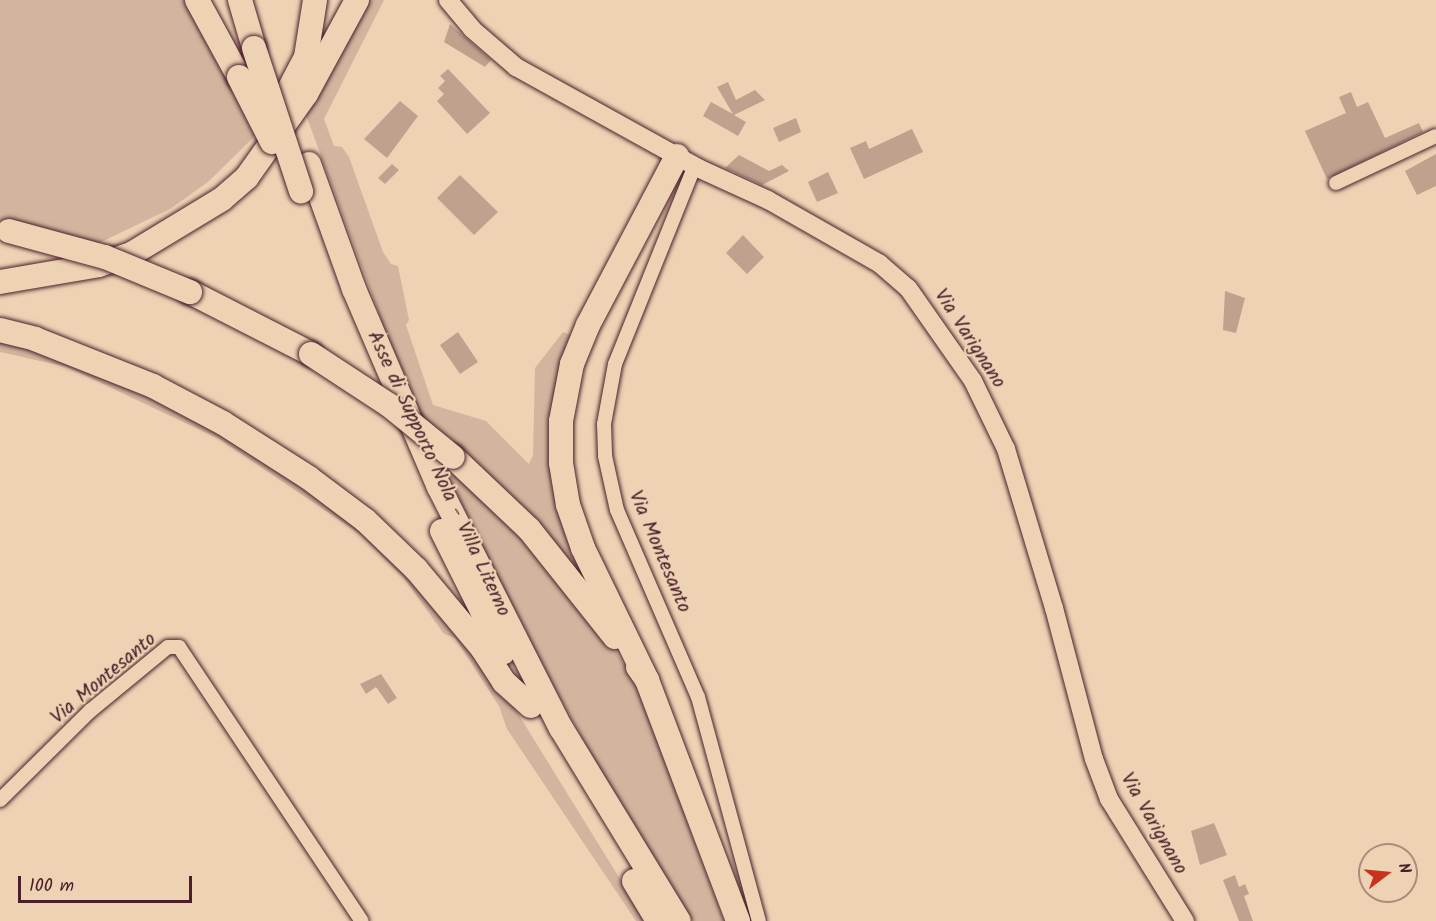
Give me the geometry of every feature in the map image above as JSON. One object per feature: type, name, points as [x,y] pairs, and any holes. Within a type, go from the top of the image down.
[{"type":"highway","points":[[197,0],[301,191]]},
{"type":"highway","name":"Asse di Supporto Nola - Villa Literno","points":[[240,0],[262,44],[309,164],[354,289],[444,497],[561,728],[679,921]]},
{"type":"highway","name":"Asse di Supporto Nola - Villa Literno","points":[[258,0],[262,44],[301,191],[340,297],[424,494],[531,706],[658,921]]},
{"type":"highway","points":[[0,272],[56,263],[113,246],[175,213],[233,168],[271,122],[306,57],[315,0]]},
{"type":"highway","points":[[0,282],[36,279],[125,256],[164,237],[222,199],[248,177],[306,94],[357,0]]},
{"type":"highway","points":[[686,161],[588,325],[572,364],[561,421],[561,463],[568,505],[584,548],[647,680],[738,921]]},
{"type":"highway","points":[[4,230],[105,257],[190,292],[312,354],[389,405],[453,457],[529,529],[647,680]]},
{"type":"highway","points":[[0,330],[35,339],[153,386],[223,423],[309,478],[365,520],[416,569],[482,648],[504,682],[531,706]]},
{"type":"street","name":"Via Varignano","points":[[448,0],[472,29],[516,67],[686,161],[768,200],[880,264],[908,288],[952,347],[1006,449],[1054,608],[1094,759],[1109,799],[1185,921]]},
{"type":"street","points":[[1336,183],[1436,136]]},
{"type":"street","name":"Via Montesanto","points":[[686,161],[615,364],[604,424],[605,456],[617,510],[698,697],[759,921]]},
{"type":"street","name":"Via Montesanto","points":[[0,800],[90,711],[168,647],[178,647],[362,921]]},
{"type":"shaded area","points":[[0,0],[188,0],[258,133],[208,182],[170,209],[95,245],[0,220]]},
{"type":"shaded area","points":[[366,0],[384,0],[324,119],[334,146],[342,147],[349,157],[383,252],[391,264],[398,266],[409,320],[406,325],[433,405],[486,421],[529,464],[533,455],[535,368],[563,332],[574,337],[559,404],[599,594],[422,417],[384,327],[306,115]]},
{"type":"shaded area","points":[[0,337],[157,395],[350,516],[483,657],[646,921],[636,921],[507,729],[499,706],[455,638],[444,634],[403,577],[360,534],[219,439],[67,367],[0,352]]},
{"type":"shaded area","points":[[440,457],[487,498],[610,642],[635,682],[724,921],[693,921],[630,823],[531,646],[476,540]]},
{"type":"building","points":[[450,24],[491,60],[485,67],[444,42]]},
{"type":"building","points":[[448,69],[490,113],[467,134],[437,101],[444,94],[438,88],[445,81],[440,76]]},
{"type":"building","points":[[728,82],[736,100],[755,90],[765,100],[734,115],[746,122],[738,136],[703,116],[711,102],[733,114],[717,87]]},
{"type":"building","points":[[1351,92],[1357,107],[1368,102],[1385,138],[1419,123],[1423,132],[1327,179],[1305,131],[1346,113],[1339,97]]},
{"type":"building","points":[[400,101],[418,116],[387,158],[364,139]]},
{"type":"building","points":[[796,118],[801,132],[779,142],[773,128]]},
{"type":"building","points":[[912,129],[923,152],[864,179],[850,148],[866,141],[869,149]]},
{"type":"building","points":[[1436,154],[1436,186],[1417,195],[1405,171]]},
{"type":"building","points":[[739,155],[769,171],[782,165],[789,171],[762,185],[725,168]]},
{"type":"building","points":[[392,164],[399,170],[385,184],[378,178]]},
{"type":"building","points":[[828,172],[838,193],[817,202],[808,182]]},
{"type":"building","points":[[460,175],[498,212],[474,235],[437,198]]},
{"type":"building","points":[[743,235],[764,257],[747,274],[726,253]]},
{"type":"building","points":[[1225,291],[1245,298],[1236,333],[1223,330]]},
{"type":"building","points":[[458,332],[478,362],[460,374],[440,345]]},
{"type":"building","points":[[381,674],[397,698],[388,704],[376,687],[366,694],[360,684]]},
{"type":"building","points":[[1214,823],[1227,855],[1200,865],[1191,831]]},
{"type":"building","points":[[1235,875],[1239,887],[1245,884],[1249,894],[1244,896],[1253,921],[1239,921],[1223,880]]}]
